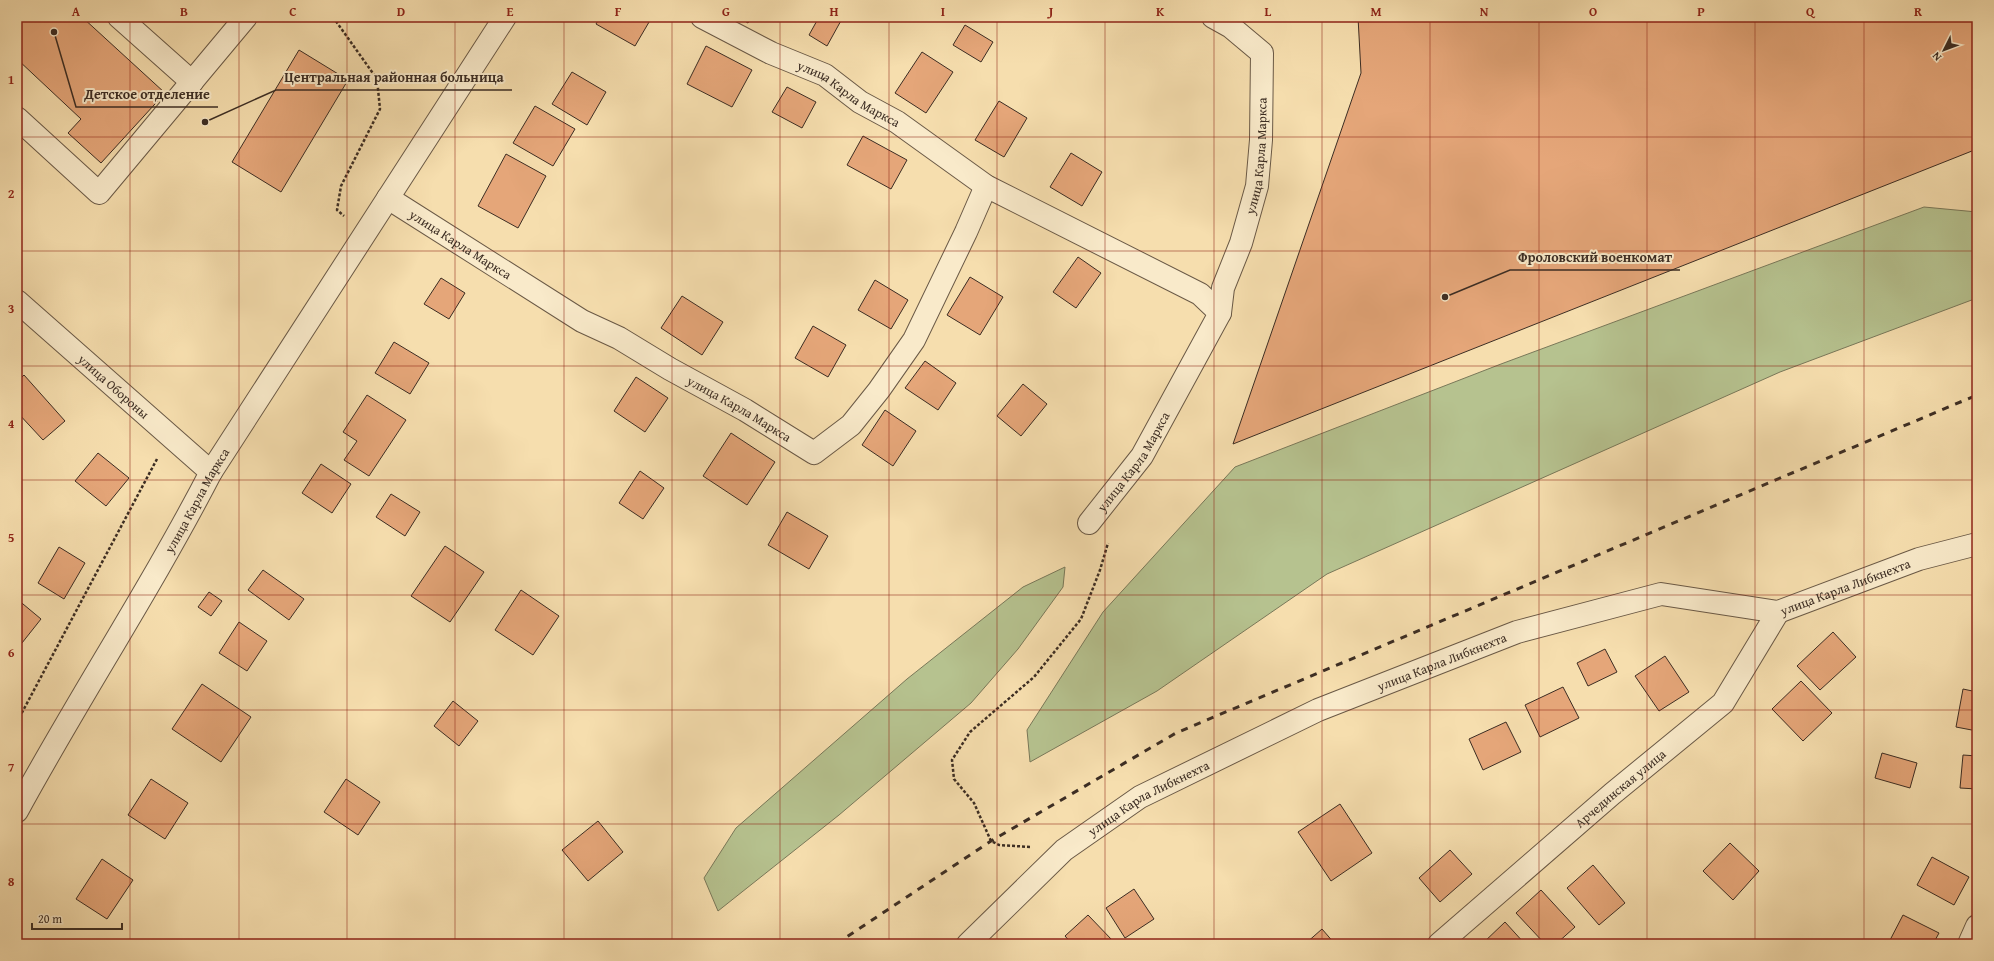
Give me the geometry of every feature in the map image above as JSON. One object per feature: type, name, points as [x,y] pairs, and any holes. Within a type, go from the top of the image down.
[{"type":"street","points":[[119,17],[192,82]]},
{"type":"street","points":[[17,118],[99,193],[246,17]]},
{"type":"street","name":"улица Карла Маркса","points":[[17,811],[54,744],[186,520],[211,472],[505,17]]},
{"type":"street","name":"улица Карла Маркса","points":[[702,17],[771,52],[825,75],[860,102],[898,122],[986,186],[1200,294],[1220,314]]},
{"type":"street","name":"улица Карла Маркса","points":[[1089,523],[1142,456],[1220,314],[1223,288],[1241,243],[1257,186],[1261,140],[1262,53],[1231,27],[1213,17]]},
{"type":"street","name":"улица Карла Маркса","points":[[388,198],[582,321],[619,338],[670,369],[745,410],[814,454],[851,425],[879,390],[914,340],[966,232],[986,186]]},
{"type":"street","name":"улица Обороны","points":[[17,300],[211,472]]},
{"type":"street","name":"улица Карла Либкнехта","points":[[968,944],[1064,850],[1140,797],[1318,710],[1517,632],[1661,594],[1778,612],[1919,559],[1977,544]]},
{"type":"street","name":"Арчединская улица","points":[[1439,944],[1606,800],[1723,703],[1778,612]]},
{"type":"street","points":[[1970,944],[1977,926]]},
{"type":"path","points":[[333,17],[377,79],[380,109],[341,186],[337,210],[350,222],[369,228]]},
{"type":"path","points":[[17,722],[170,436]]},
{"type":"path","points":[[1064,850],[999,845],[991,841],[974,803],[954,778],[952,760],[970,732],[1034,677],[1081,620],[1100,570],[1108,541]]},
{"type":"green space","points":[[1924,207],[1977,212],[1977,298],[1780,372],[1327,574],[1157,691],[1030,762],[1027,730],[1103,612],[1235,467],[1501,364]]},
{"type":"green space","points":[[1065,567],[1063,587],[1018,649],[971,703],[839,815],[718,911],[704,878],[736,828],[907,679],[1023,587]]},
{"type":"building","points":[[17,17],[82,17],[165,93],[101,163],[68,133],[81,119],[17,59]]},
{"type":"building","points":[[600,17],[652,17],[635,46],[596,24]]},
{"type":"building","points":[[738,17],[752,17],[748,23]]},
{"type":"building","points":[[819,17],[843,17],[827,46],[809,35]]},
{"type":"building","points":[[1358,17],[1977,17],[1977,149],[1233,444],[1361,73]]},
{"type":"building","points":[[965,25],[993,42],[981,62],[953,45]]},
{"type":"building","points":[[706,46],[752,70],[732,107],[687,84]]},
{"type":"building","points":[[299,50],[348,80],[281,192],[232,162]]},
{"type":"building","points":[[922,52],[953,72],[926,113],[895,93]]},
{"type":"building","points":[[572,72],[606,92],[587,125],[552,104]]},
{"type":"building","points":[[787,87],[816,102],[802,128],[772,112]]},
{"type":"building","points":[[999,101],[1027,118],[1004,157],[975,140]]},
{"type":"building","points":[[535,106],[575,129],[553,166],[513,143]]},
{"type":"building","points":[[863,136],[907,160],[891,189],[847,165]]},
{"type":"building","points":[[1071,153],[1102,172],[1082,206],[1050,187]]},
{"type":"building","points":[[506,154],[546,176],[518,228],[478,206]]},
{"type":"building","points":[[1078,257],[1101,273],[1076,308],[1053,292]]},
{"type":"building","points":[[970,277],[1003,297],[980,335],[947,315]]},
{"type":"building","points":[[441,278],[465,293],[449,319],[424,304]]},
{"type":"building","points":[[875,280],[908,300],[891,329],[858,310]]},
{"type":"building","points":[[682,296],[723,322],[702,355],[661,328]]},
{"type":"building","points":[[813,326],[846,345],[828,377],[795,358]]},
{"type":"building","points":[[394,342],[429,363],[410,394],[375,373]]},
{"type":"building","points":[[925,361],[956,383],[938,410],[905,388]]},
{"type":"building","points":[[24,375],[65,421],[43,440],[17,412],[17,382]]},
{"type":"building","points":[[636,377],[668,398],[645,432],[614,411]]},
{"type":"building","points":[[1023,384],[1047,404],[1021,436],[997,416]]},
{"type":"building","points":[[367,395],[406,420],[369,476],[344,460],[357,441],[343,432]]},
{"type":"building","points":[[885,410],[916,431],[893,466],[862,445]]},
{"type":"building","points":[[731,433],[775,462],[747,505],[703,476]]},
{"type":"building","points":[[98,453],[129,478],[106,506],[75,481]]},
{"type":"building","points":[[321,464],[351,484],[332,513],[302,493]]},
{"type":"building","points":[[640,471],[664,488],[643,519],[619,503]]},
{"type":"building","points":[[391,494],[420,512],[405,536],[376,517]]},
{"type":"building","points":[[787,512],[828,536],[809,569],[768,545]]},
{"type":"building","points":[[445,546],[484,572],[450,622],[411,596]]},
{"type":"building","points":[[59,547],[85,563],[64,599],[38,583]]},
{"type":"building","points":[[263,570],[304,599],[289,620],[248,590]]},
{"type":"building","points":[[521,590],[559,616],[533,655],[495,630]]},
{"type":"building","points":[[209,592],[222,601],[211,616],[198,607]]},
{"type":"building","points":[[17,599],[41,619],[18,648],[17,647]]},
{"type":"building","points":[[239,622],[267,641],[247,671],[219,653]]},
{"type":"building","points":[[1833,632],[1856,657],[1820,690],[1797,666]]},
{"type":"building","points":[[1605,649],[1617,672],[1588,686],[1577,663]]},
{"type":"building","points":[[1665,656],[1689,692],[1659,711],[1635,676]]},
{"type":"building","points":[[1801,681],[1832,713],[1803,741],[1772,709]]},
{"type":"building","points":[[202,684],[251,717],[221,762],[172,729]]},
{"type":"building","points":[[1563,687],[1579,718],[1540,737],[1525,705]]},
{"type":"building","points":[[1963,689],[1977,692],[1977,731],[1956,727]]},
{"type":"building","points":[[453,701],[478,721],[459,746],[434,726]]},
{"type":"building","points":[[1506,722],[1521,752],[1483,770],[1469,739]]},
{"type":"building","points":[[1882,753],[1917,763],[1910,788],[1875,778]]},
{"type":"building","points":[[1963,755],[1977,756],[1977,789],[1960,788]]},
{"type":"building","points":[[151,779],[188,803],[165,839],[128,815]]},
{"type":"building","points":[[346,779],[380,802],[358,835],[324,812]]},
{"type":"building","points":[[1340,804],[1372,853],[1331,881],[1298,832]]},
{"type":"building","points":[[598,821],[623,852],[588,881],[562,850]]},
{"type":"building","points":[[1730,843],[1759,871],[1733,900],[1703,871]]},
{"type":"building","points":[[1450,850],[1472,874],[1440,902],[1419,878]]},
{"type":"building","points":[[1932,857],[1969,877],[1954,905],[1917,885]]},
{"type":"building","points":[[102,859],[133,880],[107,919],[76,899]]},
{"type":"building","points":[[1593,865],[1625,903],[1599,925],[1567,888]]},
{"type":"building","points":[[1134,889],[1154,919],[1125,938],[1106,908]]},
{"type":"building","points":[[1541,890],[1575,927],[1556,944],[1545,944],[1516,913]]},
{"type":"building","points":[[1088,915],[1112,940],[1108,944],[1072,944],[1065,936]]},
{"type":"building","points":[[1903,915],[1939,933],[1933,944],[1888,944]]},
{"type":"building","points":[[1505,922],[1525,944],[1482,944]]},
{"type":"building","points":[[1322,929],[1335,944],[1305,944]]},
{"type":"railway","points":[[836,944],[991,841],[1176,733],[1977,395]]},
{"type":"place","name":"Детское отделение","points":[[54,32]]},
{"type":"place","name":"Центральная районная больница","points":[[205,122]]},
{"type":"place","name":"Фроловский военкомат","points":[[1445,297]]}]
